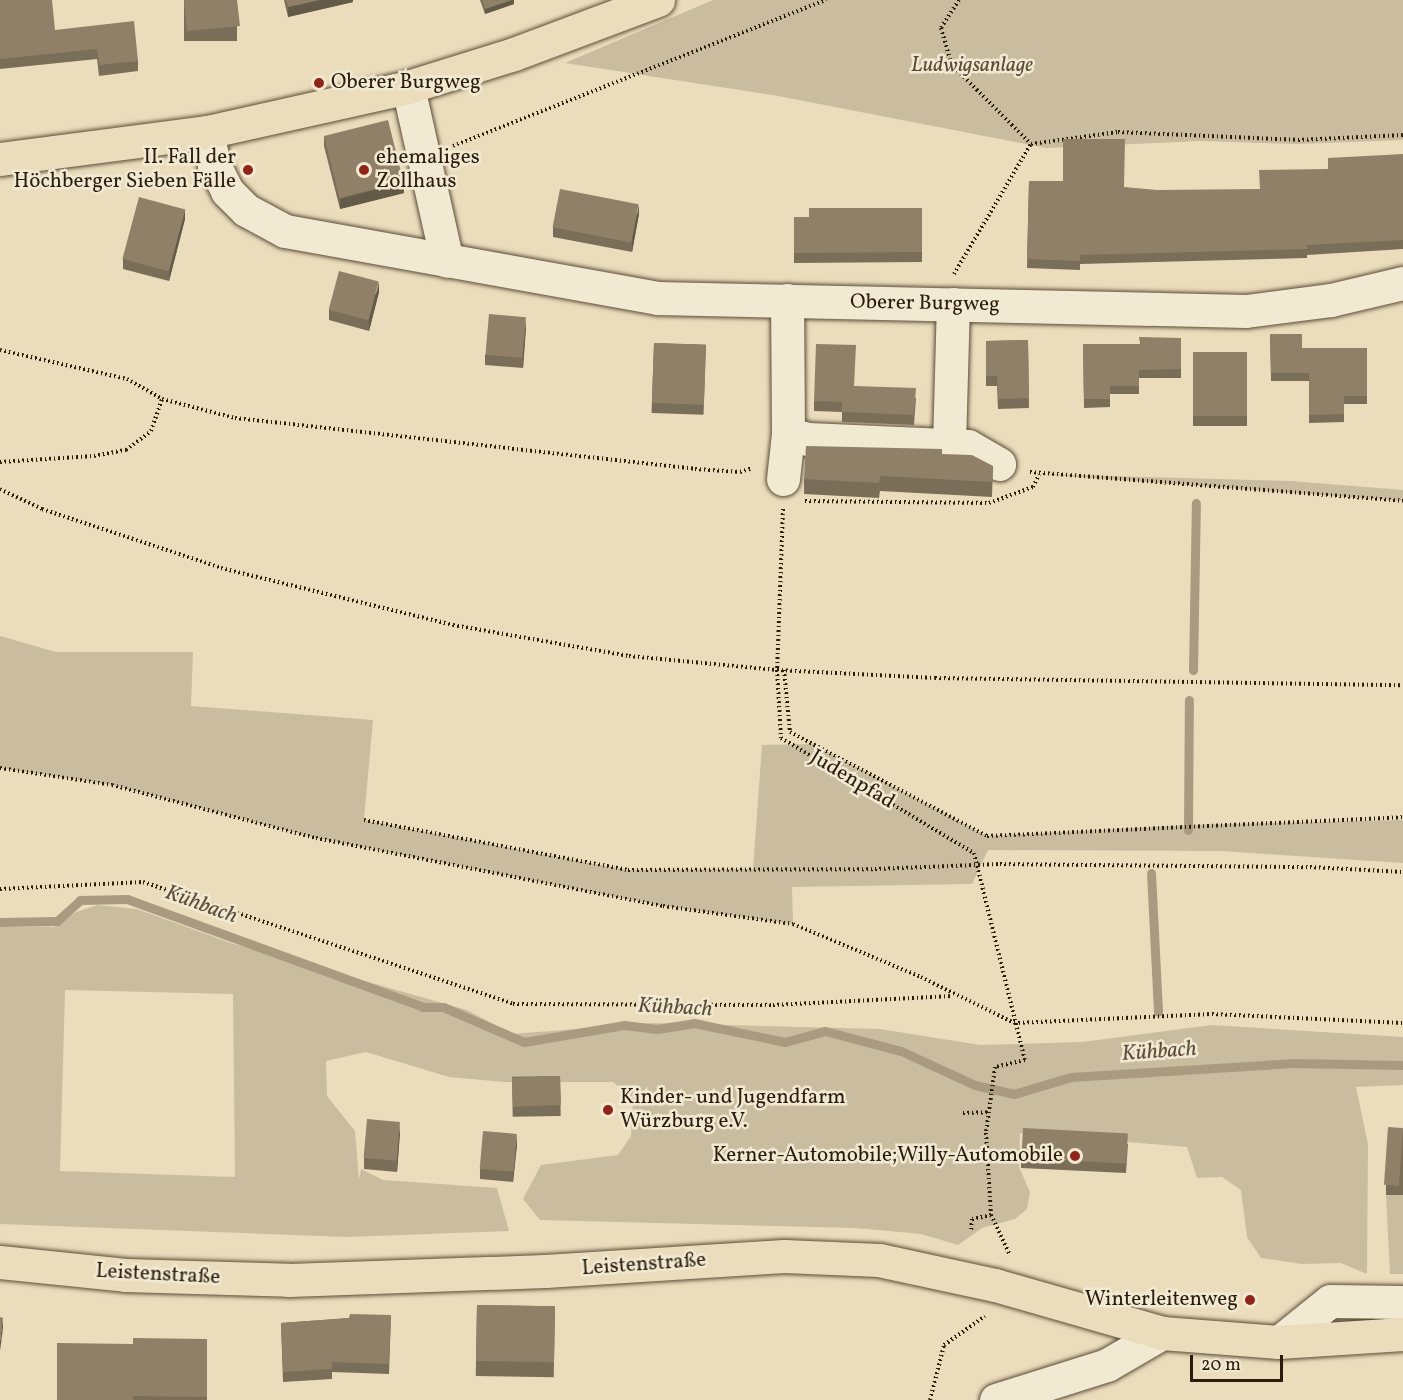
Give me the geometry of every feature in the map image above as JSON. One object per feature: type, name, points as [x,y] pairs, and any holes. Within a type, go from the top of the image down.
[{"type":"main road","points":[[0,159],[207,132],[408,87],[514,54],[658,0]]},
{"type":"main road","name":"Leistenstraße","points":[[0,1262],[126,1275],[289,1280],[545,1271],[784,1256],[879,1260],[1003,1271],[1162,1333],[1279,1342],[1403,1334]]},
{"type":"street","points":[[408,87],[422,159],[447,261]]},
{"type":"street","name":"Oberer Burgweg","points":[[207,132],[214,165],[227,191],[246,210],[285,231],[657,298],[1245,311],[1331,300],[1403,283]]},
{"type":"street","points":[[787,300],[787,475]]},
{"type":"street","points":[[948,304],[949,445]]},
{"type":"street","points":[[787,475],[807,438],[968,446],[999,464]]},
{"type":"street","points":[[1279,1342],[1330,1301],[1403,1302]]},
{"type":"street","points":[[996,1400],[1107,1365],[1162,1333]]},
{"type":"path","points":[[422,159],[826,0]]},
{"type":"path","points":[[960,0],[941,28],[951,64],[1031,144]]},
{"type":"path","points":[[1031,144],[1118,132],[1298,140],[1403,135]]},
{"type":"path","points":[[948,304],[949,281],[1031,144]]},
{"type":"path","points":[[0,350],[127,379],[162,399],[235,418],[695,469],[787,475],[989,504],[1033,487],[1039,474],[1403,501]]},
{"type":"path","points":[[0,462],[94,456],[126,450],[151,431],[162,399]]},
{"type":"path","name":"Judenpfad","points":[[787,475],[777,670],[781,738],[974,853],[1014,1023],[1025,1060],[995,1067],[988,1112]]},
{"type":"path","points":[[0,489],[42,509],[221,568],[453,625],[629,656],[777,670],[935,678],[1403,685]]},
{"type":"path","points":[[784,670],[790,732],[987,836],[1403,817]]},
{"type":"path","points":[[0,768],[112,785],[316,838],[663,906],[793,924],[921,977],[954,996],[1014,1023],[1212,1014],[1403,1023]]},
{"type":"path","points":[[364,820],[627,870],[977,868],[1000,864],[1239,866],[1403,872]]},
{"type":"path","points":[[0,889],[143,882],[513,1004],[773,1005],[954,996]]},
{"type":"path","points":[[930,1400],[944,1345],[987,1314],[1003,1271],[991,1215],[988,1112],[963,1113]]},
{"type":"path","points":[[971,1230],[972,1219],[991,1215]]},
{"type":"green space","name":"Ludwigsanlage","points":[[713,0],[1403,0],[1403,140],[1298,144],[1200,141],[1046,148],[778,96],[565,63]]},
{"type":"green space","points":[[1039,474],[1291,481],[1403,490],[1403,501]]},
{"type":"green space","points":[[0,636],[56,652],[193,652],[191,706],[373,720],[364,820],[627,870],[753,869],[762,745],[813,744],[987,836],[1188,825],[1403,820],[1403,863],[1220,851],[988,850],[972,884],[792,887],[793,924],[663,906],[316,838],[112,785],[0,768]]},
{"type":"green space","points":[[98,905],[137,909],[231,943],[467,1010],[512,1034],[653,1023],[880,1029],[980,1045],[1082,1042],[1212,1025],[1403,1037],[1403,1085],[1356,1087],[1368,1144],[1367,1274],[1341,1263],[1302,1264],[1261,1258],[1247,1237],[1241,1190],[1222,1177],[1197,1178],[1187,1147],[1020,1133],[1019,1167],[1030,1192],[1027,1209],[1015,1219],[982,1228],[958,1245],[921,1234],[855,1228],[540,1220],[523,1199],[541,1165],[618,1155],[631,1136],[633,1099],[613,1082],[504,1082],[449,1077],[366,1052],[326,1061],[327,1096],[355,1131],[359,1180],[361,1169],[383,1180],[497,1188],[509,1231],[347,1237],[0,1224],[0,927],[54,927],[76,912]],"holes":[[[65,990],[233,994],[235,1177],[60,1171]]]},
{"type":"green space","points":[[1386,1195],[1403,1195],[1403,1274],[1390,1274]]},
{"type":"building","points":[[0,0],[52,0],[55,30],[134,21],[138,61],[99,65],[97,49],[0,59]]},
{"type":"building","points":[[184,0],[237,0],[240,26],[187,31]]},
{"type":"building","points":[[286,0],[320,0],[288,7]]},
{"type":"building","points":[[482,0],[512,0],[485,9]]},
{"type":"building","name":"ehemaliges Zollhaus","points":[[388,120],[403,182],[339,198],[324,136]]},
{"type":"building","points":[[1063,139],[1125,139],[1124,187],[1157,190],[1260,189],[1259,170],[1328,169],[1328,158],[1403,154],[1403,240],[1307,245],[1307,249],[1080,255],[1080,261],[1027,259],[1029,181],[1063,181]]},
{"type":"building","points":[[560,189],[639,204],[631,243],[553,227]]},
{"type":"building","points":[[139,197],[185,209],[169,271],[122,259]]},
{"type":"building","points":[[809,208],[922,208],[922,252],[794,253],[794,217],[809,217]]},
{"type":"building","points":[[339,271],[379,282],[368,320],[329,310]]},
{"type":"building","points":[[489,314],[526,317],[522,358],[485,355]]},
{"type":"building","points":[[1270,334],[1302,334],[1302,348],[1367,348],[1367,396],[1344,396],[1344,414],[1309,415],[1309,373],[1271,373]]},
{"type":"building","points":[[1139,337],[1181,338],[1181,369],[1139,370],[1139,386],[1110,386],[1110,399],[1084,399],[1083,344],[1140,344]]},
{"type":"building","points":[[1028,340],[1029,398],[998,399],[997,376],[986,376],[986,341]]},
{"type":"building","points":[[654,343],[706,345],[704,405],[652,403]]},
{"type":"building","points":[[816,344],[856,345],[854,386],[916,388],[914,415],[842,412],[842,402],[814,401]]},
{"type":"building","points":[[1193,352],[1247,352],[1247,416],[1193,416]]},
{"type":"building","points":[[806,446],[942,449],[942,454],[972,455],[993,466],[992,482],[880,476],[879,483],[804,479]]},
{"type":"building","points":[[560,1076],[561,1105],[513,1107],[512,1078]]},
{"type":"building","points":[[367,1119],[400,1122],[396,1161],[364,1158]]},
{"type":"building","points":[[1388,1127],[1403,1128],[1399,1186],[1384,1185]]},
{"type":"building","name":"Kerner-Automobile;Willy-Automobile","points":[[1023,1128],[1128,1133],[1126,1163],[1021,1158]]},
{"type":"building","points":[[483,1131],[517,1134],[514,1172],[480,1169]]},
{"type":"building","points":[[477,1305],[555,1306],[554,1362],[476,1361]]},
{"type":"building","points":[[350,1314],[391,1315],[389,1364],[332,1362],[332,1369],[283,1372],[281,1323],[349,1318]]},
{"type":"building","points":[[0,1317],[3,1318],[0,1341]]},
{"type":"building","points":[[133,1338],[207,1339],[207,1397],[133,1396],[133,1400],[57,1400],[57,1343],[133,1344]]},
{"type":"waterway","points":[[1193,670],[1196,503]]},
{"type":"waterway","points":[[1188,830],[1189,700]]},
{"type":"waterway","points":[[1151,873],[1158,1012]]},
{"type":"waterway","name":"Kühbach","points":[[0,922],[57,921],[80,900],[127,899],[423,1007],[443,1007],[524,1042],[624,1025],[657,1029],[694,1023],[785,1042],[825,1031],[901,1051],[975,1085],[1014,1094],[1071,1077],[1292,1063],[1403,1065]]},
{"type":"place","name":"Oberer Burgweg","points":[[319,83]]},
{"type":"place","name":"II. Fall der Höchberger Sieben Fälle","points":[[248,170]]},
{"type":"place","name":"ehemaliges Zollhaus","points":[[364,170]]},
{"type":"place","name":"Kinder- und Jugendfarm Würzburg e.V.","points":[[608,1110]]},
{"type":"place","name":"Kerner-Automobile;Willy-Automobile","points":[[1075,1156]]},
{"type":"place","name":"Winterleitenweg","points":[[1250,1300]]}]
